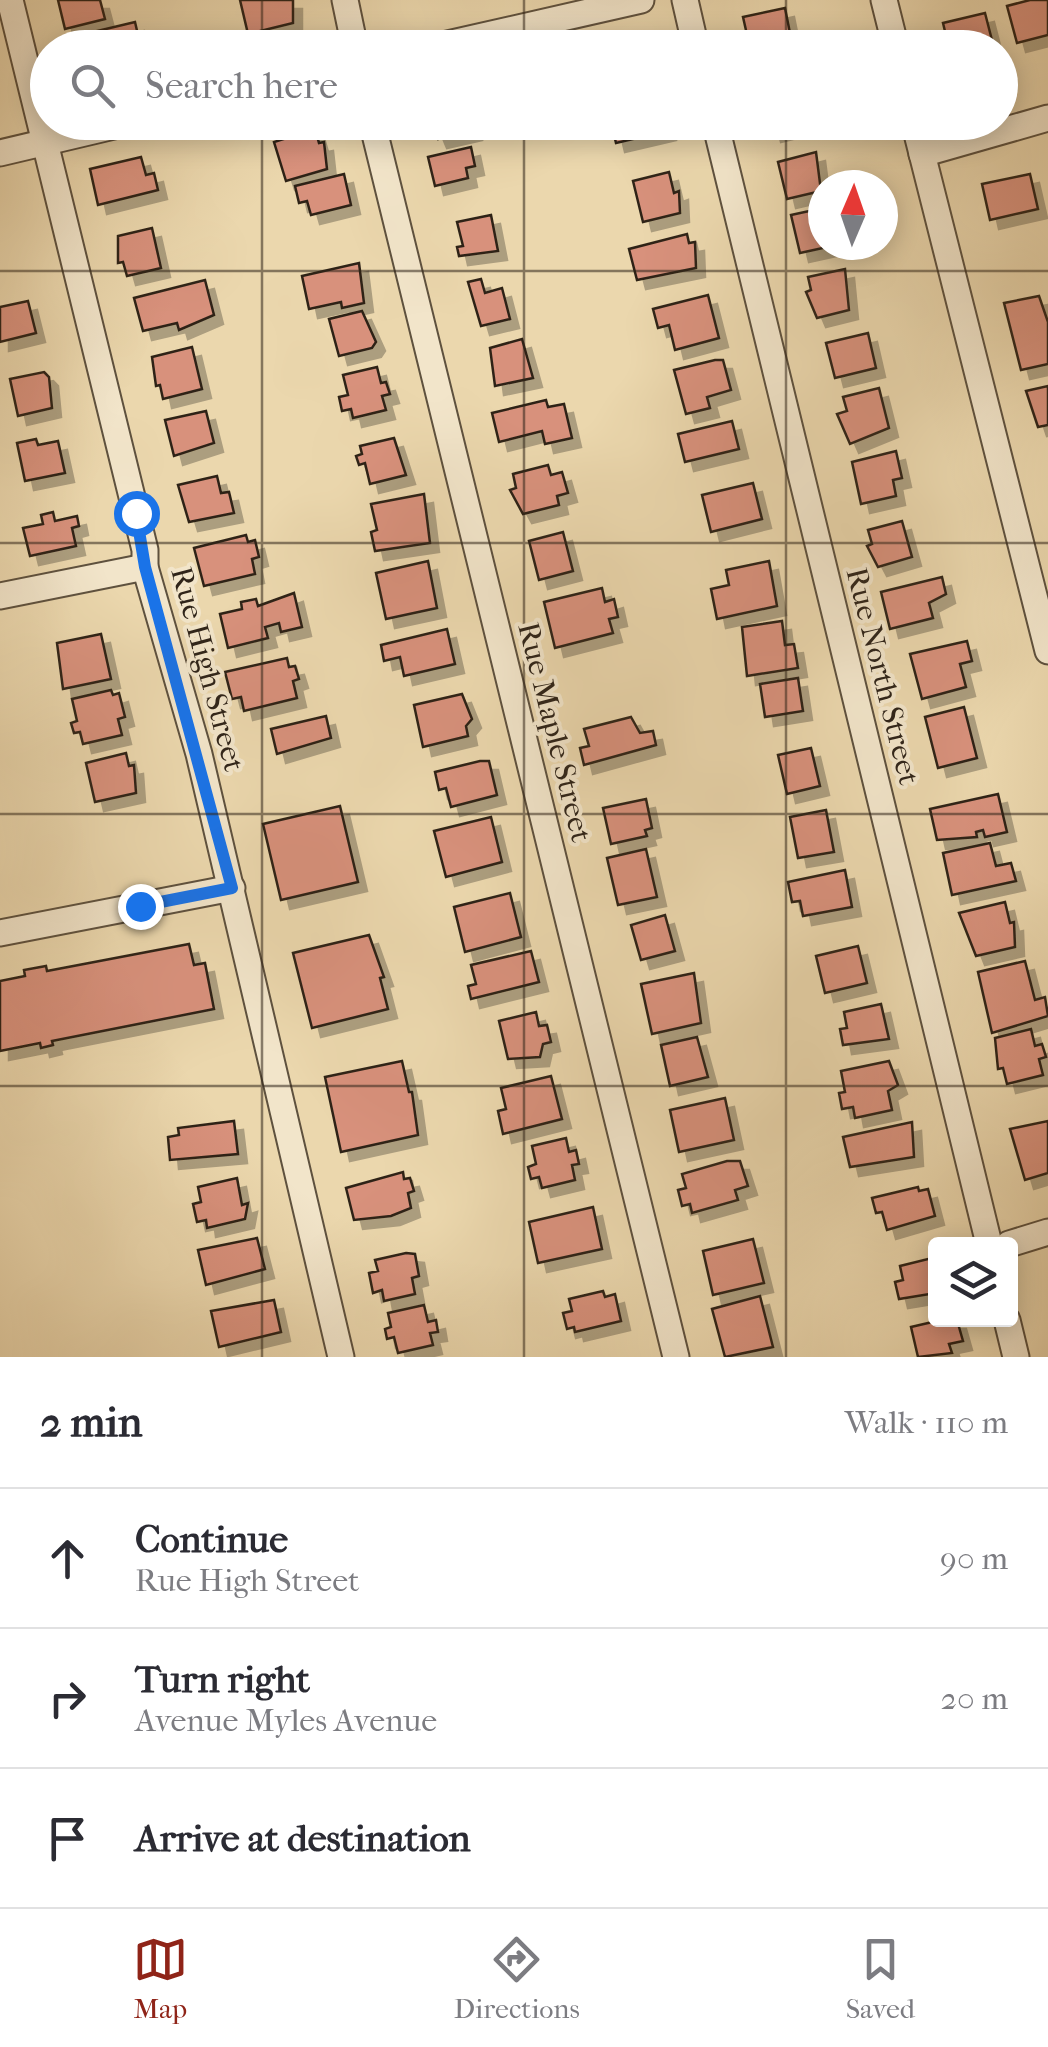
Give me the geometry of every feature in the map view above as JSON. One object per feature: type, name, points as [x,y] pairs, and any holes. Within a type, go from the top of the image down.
[{"type":"street","name":"Rue High Street","points":[[10,0],[30,77]]},
{"type":"street","points":[[345,0],[351,30]]},
{"type":"street","points":[[509,30],[641,0]]},
{"type":"street","points":[[685,0],[692,30]]},
{"type":"street","points":[[884,0],[892,30]]},
{"type":"street","points":[[1018,127],[1048,118]]},
{"type":"street","name":"Rue High Street","points":[[46,140],[145,550],[145,567],[232,888],[341,1357]]},
{"type":"street","points":[[0,153],[59,140]]},
{"type":"street","name":"Rue Maple Street","points":[[376,140],[676,1357]]},
{"type":"street","name":"Rue North Street","points":[[718,140],[987,1237]]},
{"type":"street","points":[[918,140],[1048,652]]},
{"type":"street","points":[[922,154],[971,140]]},
{"type":"street","points":[[0,596],[145,567]]},
{"type":"street","points":[[0,933],[232,888]]},
{"type":"street","points":[[1018,1241],[1048,1232]]},
{"type":"street","points":[[1009,1327],[1016,1357]]},
{"type":"building","points":[[58,0],[100,0],[105,19],[65,29]]},
{"type":"building","points":[[240,0],[293,0],[293,23],[247,30]]},
{"type":"building","points":[[1048,0],[1048,35],[1018,43],[1018,30],[1013,30],[1007,6]]},
{"type":"building","points":[[785,8],[789,30],[746,30],[743,17]]},
{"type":"building","points":[[985,13],[989,30],[945,30],[943,23]]},
{"type":"building","points":[[135,22],[137,30],[102,30]]},
{"type":"building","points":[[274,142],[324,142],[327,169],[286,181]]},
{"type":"building","points":[[471,147],[475,166],[466,168],[468,178],[435,186],[428,157]]},
{"type":"building","points":[[816,152],[818,170],[808,170],[808,194],[787,199],[778,162]]},
{"type":"building","points":[[141,157],[146,175],[154,173],[158,190],[98,205],[90,169]]},
{"type":"building","points":[[669,172],[674,193],[679,191],[680,213],[643,222],[633,181]]},
{"type":"building","points":[[344,174],[351,205],[311,215],[307,201],[299,203],[295,186]]},
{"type":"building","points":[[1030,174],[1038,209],[990,220],[982,184]]},
{"type":"building","points":[[808,211],[808,251],[800,253],[791,215]]},
{"type":"building","points":[[491,215],[498,251],[459,256],[457,247],[463,246],[457,222]]},
{"type":"building","points":[[152,228],[161,268],[127,276],[123,262],[118,263],[118,236]]},
{"type":"building","points":[[687,234],[689,243],[695,242],[696,268],[637,280],[629,249]]},
{"type":"building","points":[[359,263],[364,303],[342,308],[341,302],[309,309],[302,276]]},
{"type":"building","points":[[845,269],[849,310],[817,318],[806,292],[811,290],[808,277]]},
{"type":"building","points":[[481,279],[485,293],[502,288],[510,319],[481,326],[468,282]]},
{"type":"building","points":[[205,280],[214,315],[179,330],[177,323],[143,331],[134,298]]},
{"type":"building","points":[[708,295],[719,338],[675,350],[669,325],[658,328],[653,309]]},
{"type":"building","points":[[1039,296],[1048,322],[1048,364],[1021,370],[1004,303]]},
{"type":"building","points":[[28,301],[36,333],[0,342],[0,307]]},
{"type":"building","points":[[362,311],[376,342],[372,348],[339,356],[329,319]]},
{"type":"building","points":[[868,333],[876,368],[835,378],[826,343]]},
{"type":"building","points":[[522,339],[533,378],[495,386],[490,348]]},
{"type":"building","points":[[192,347],[202,389],[163,399],[160,385],[156,386],[152,357]]},
{"type":"building","points":[[723,360],[731,390],[707,397],[710,408],[686,414],[674,370]]},
{"type":"building","points":[[377,367],[381,383],[386,382],[390,394],[382,396],[386,410],[353,418],[351,409],[342,411],[339,397],[348,395],[343,375]]},
{"type":"building","points":[[44,372],[49,377],[52,408],[18,416],[10,379]]},
{"type":"building","points":[[1048,386],[1048,425],[1038,427],[1026,391]]},
{"type":"building","points":[[879,388],[889,428],[850,444],[837,414],[847,411],[843,397]]},
{"type":"building","points":[[546,400],[548,407],[564,404],[572,438],[545,444],[542,431],[499,442],[492,413]]},
{"type":"building","points":[[206,411],[214,443],[174,456],[165,420]]},
{"type":"building","points":[[732,421],[739,449],[685,462],[678,434]]},
{"type":"building","points":[[394,438],[406,475],[370,484],[365,463],[359,465],[356,456],[362,454],[360,446]]},
{"type":"building","points":[[36,439],[38,445],[58,441],[65,473],[25,481],[17,443]]},
{"type":"building","points":[[896,451],[902,478],[893,480],[896,496],[861,504],[852,462]]},
{"type":"building","points":[[548,465],[551,475],[562,472],[568,493],[557,496],[559,505],[523,514],[510,490],[516,488],[513,474]]},
{"type":"building","points":[[217,476],[221,493],[229,492],[234,513],[189,522],[178,485]]},
{"type":"building","points":[[753,483],[762,519],[711,532],[702,495]]},
{"type":"building","points":[[424,494],[430,543],[375,551],[371,532],[377,530],[371,504]]},
{"type":"building","points":[[53,512],[55,521],[77,516],[79,526],[72,528],[76,546],[30,556],[23,528],[43,524],[41,515]]},
{"type":"building","points":[[902,521],[912,557],[878,567],[867,546],[872,544],[868,530]]},
{"type":"building","points":[[563,532],[573,571],[539,580],[529,541]]},
{"type":"building","points":[[246,535],[248,542],[255,540],[259,557],[252,559],[255,574],[204,586],[194,548]]},
{"type":"building","points":[[428,561],[437,608],[386,619],[376,573]]},
{"type":"building","points":[[769,561],[777,606],[717,619],[711,589],[729,585],[726,570]]},
{"type":"building","points":[[942,577],[946,594],[929,603],[933,618],[890,629],[881,592]]},
{"type":"building","points":[[602,588],[605,602],[614,599],[618,617],[609,619],[613,633],[555,648],[544,602]]},
{"type":"building","points":[[294,593],[302,627],[281,632],[279,623],[265,627],[268,638],[228,648],[220,614],[242,609],[241,602],[256,599],[258,606]]},
{"type":"building","points":[[782,621],[785,645],[794,644],[798,668],[747,676],[742,627]]},
{"type":"building","points":[[447,629],[455,664],[404,676],[400,657],[384,661],[381,645]]},
{"type":"building","points":[[101,634],[111,679],[63,689],[57,643]]},
{"type":"building","points":[[967,641],[972,661],[960,664],[966,687],[922,699],[910,654]]},
{"type":"building","points":[[287,658],[299,679],[293,681],[297,698],[244,711],[241,697],[232,699],[225,672]]},
{"type":"building","points":[[798,678],[803,711],[765,717],[760,684]]},
{"type":"building","points":[[111,690],[113,695],[119,693],[125,717],[118,719],[122,735],[83,744],[80,732],[74,733],[71,723],[77,721],[72,699]]},
{"type":"building","points":[[462,694],[472,719],[466,726],[468,736],[423,747],[414,705]]},
{"type":"building","points":[[964,707],[977,758],[938,768],[925,717]]},
{"type":"building","points":[[326,716],[331,738],[277,754],[271,729]]},
{"type":"building","points":[[631,717],[640,733],[653,731],[656,745],[584,765],[580,748],[589,746],[584,729]]},
{"type":"building","points":[[811,748],[820,786],[787,794],[778,755]]},
{"type":"building","points":[[126,753],[129,766],[134,765],[136,793],[95,802],[86,763]]},
{"type":"building","points":[[489,761],[497,795],[451,807],[446,788],[439,790],[435,772]]},
{"type":"building","points":[[998,794],[1007,832],[985,837],[983,830],[976,832],[977,837],[937,840],[930,809]]},
{"type":"building","points":[[646,799],[652,828],[645,830],[647,836],[611,844],[603,808]]},
{"type":"building","points":[[340,806],[358,882],[281,900],[263,824]]},
{"type":"building","points":[[826,810],[834,852],[798,858],[790,817]]},
{"type":"building","points":[[491,817],[502,862],[446,877],[434,831]]},
{"type":"building","points":[[990,843],[996,866],[1011,863],[1016,881],[952,895],[943,853]]},
{"type":"building","points":[[646,849],[657,897],[618,905],[607,858]]},
{"type":"building","points":[[845,870],[852,907],[803,916],[800,901],[792,902],[788,882]]},
{"type":"building","points":[[510,893],[521,937],[465,952],[454,907]]},
{"type":"building","points":[[1005,902],[1010,923],[1014,922],[1015,947],[976,956],[959,913]]},
{"type":"building","points":[[665,915],[675,951],[641,960],[631,925]]},
{"type":"building","points":[[369,935],[384,977],[380,978],[388,1009],[312,1028],[293,953]]},
{"type":"building","points":[[189,944],[194,965],[205,963],[214,1009],[52,1041],[53,1045],[41,1048],[40,1043],[0,1051],[0,981],[25,976],[24,970],[46,966],[47,971]]},
{"type":"building","points":[[858,946],[867,983],[825,993],[816,956]]},
{"type":"building","points":[[531,951],[539,982],[471,999],[468,986],[476,984],[471,965]]},
{"type":"building","points":[[1025,961],[1035,1000],[1045,997],[1048,1016],[992,1033],[978,972]]},
{"type":"building","points":[[694,973],[701,1023],[652,1034],[641,984]]},
{"type":"building","points":[[881,1004],[889,1039],[843,1045],[840,1029],[847,1028],[844,1012]]},
{"type":"building","points":[[536,1012],[539,1026],[547,1025],[551,1042],[543,1044],[540,1057],[508,1059],[499,1021]]},
{"type":"building","points":[[1031,1029],[1035,1046],[1042,1044],[1046,1057],[1039,1059],[1043,1075],[1007,1084],[1003,1068],[998,1069],[995,1038]]},
{"type":"building","points":[[697,1037],[708,1077],[670,1086],[661,1045]]},
{"type":"building","points":[[402,1061],[412,1092],[418,1135],[341,1152],[325,1077]]},
{"type":"building","points":[[889,1061],[898,1085],[888,1091],[892,1110],[855,1118],[853,1107],[842,1109],[839,1093],[845,1092],[841,1071]]},
{"type":"building","points":[[551,1076],[562,1119],[503,1134],[498,1111],[506,1109],[501,1088]]},
{"type":"building","points":[[725,1098],[734,1140],[679,1152],[670,1110]]},
{"type":"building","points":[[234,1121],[238,1154],[170,1160],[168,1137],[179,1135],[178,1128]]},
{"type":"building","points":[[1048,1121],[1048,1173],[1025,1180],[1010,1129]]},
{"type":"building","points":[[912,1122],[914,1157],[850,1167],[843,1137]]},
{"type":"building","points":[[566,1138],[569,1152],[576,1150],[579,1164],[572,1165],[575,1180],[542,1188],[539,1177],[531,1179],[528,1167],[536,1164],[532,1146]]},
{"type":"building","points":[[740,1161],[748,1186],[735,1190],[738,1200],[692,1213],[690,1204],[682,1206],[678,1190],[686,1188],[682,1174]]},
{"type":"building","points":[[403,1172],[404,1179],[410,1178],[414,1191],[408,1193],[411,1208],[391,1216],[354,1220],[346,1188]]},
{"type":"building","points":[[237,1178],[242,1205],[248,1203],[245,1219],[207,1228],[206,1220],[197,1222],[193,1204],[201,1202],[198,1187]]},
{"type":"building","points":[[918,1187],[919,1191],[928,1189],[935,1216],[887,1230],[882,1212],[876,1213],[872,1198]]},
{"type":"building","points":[[593,1207],[602,1249],[538,1263],[529,1222]]},
{"type":"building","points":[[257,1238],[265,1269],[206,1285],[198,1250]]},
{"type":"building","points":[[753,1239],[764,1283],[713,1295],[703,1251]]},
{"type":"building","points":[[415,1254],[419,1276],[412,1278],[415,1294],[384,1301],[382,1290],[373,1293],[369,1273],[378,1271],[375,1260]]},
{"type":"building","points":[[928,1259],[928,1294],[899,1299],[895,1282],[903,1280],[900,1266]]},
{"type":"building","points":[[603,1291],[605,1297],[615,1294],[621,1321],[575,1332],[574,1327],[567,1329],[563,1313],[572,1311],[569,1299]]},
{"type":"building","points":[[760,1296],[773,1347],[725,1357],[712,1309]]},
{"type":"building","points":[[274,1300],[281,1332],[219,1347],[211,1311]]},
{"type":"building","points":[[424,1305],[428,1322],[436,1320],[438,1332],[430,1333],[433,1345],[398,1353],[394,1337],[387,1339],[385,1329],[391,1327],[388,1313]]},
{"type":"building","points":[[928,1323],[928,1327],[959,1327],[963,1341],[949,1344],[952,1353],[918,1357],[911,1327]]},
{"type":"route","points":[[136,513],[145,567],[199,754],[232,888],[140,906]]}]
